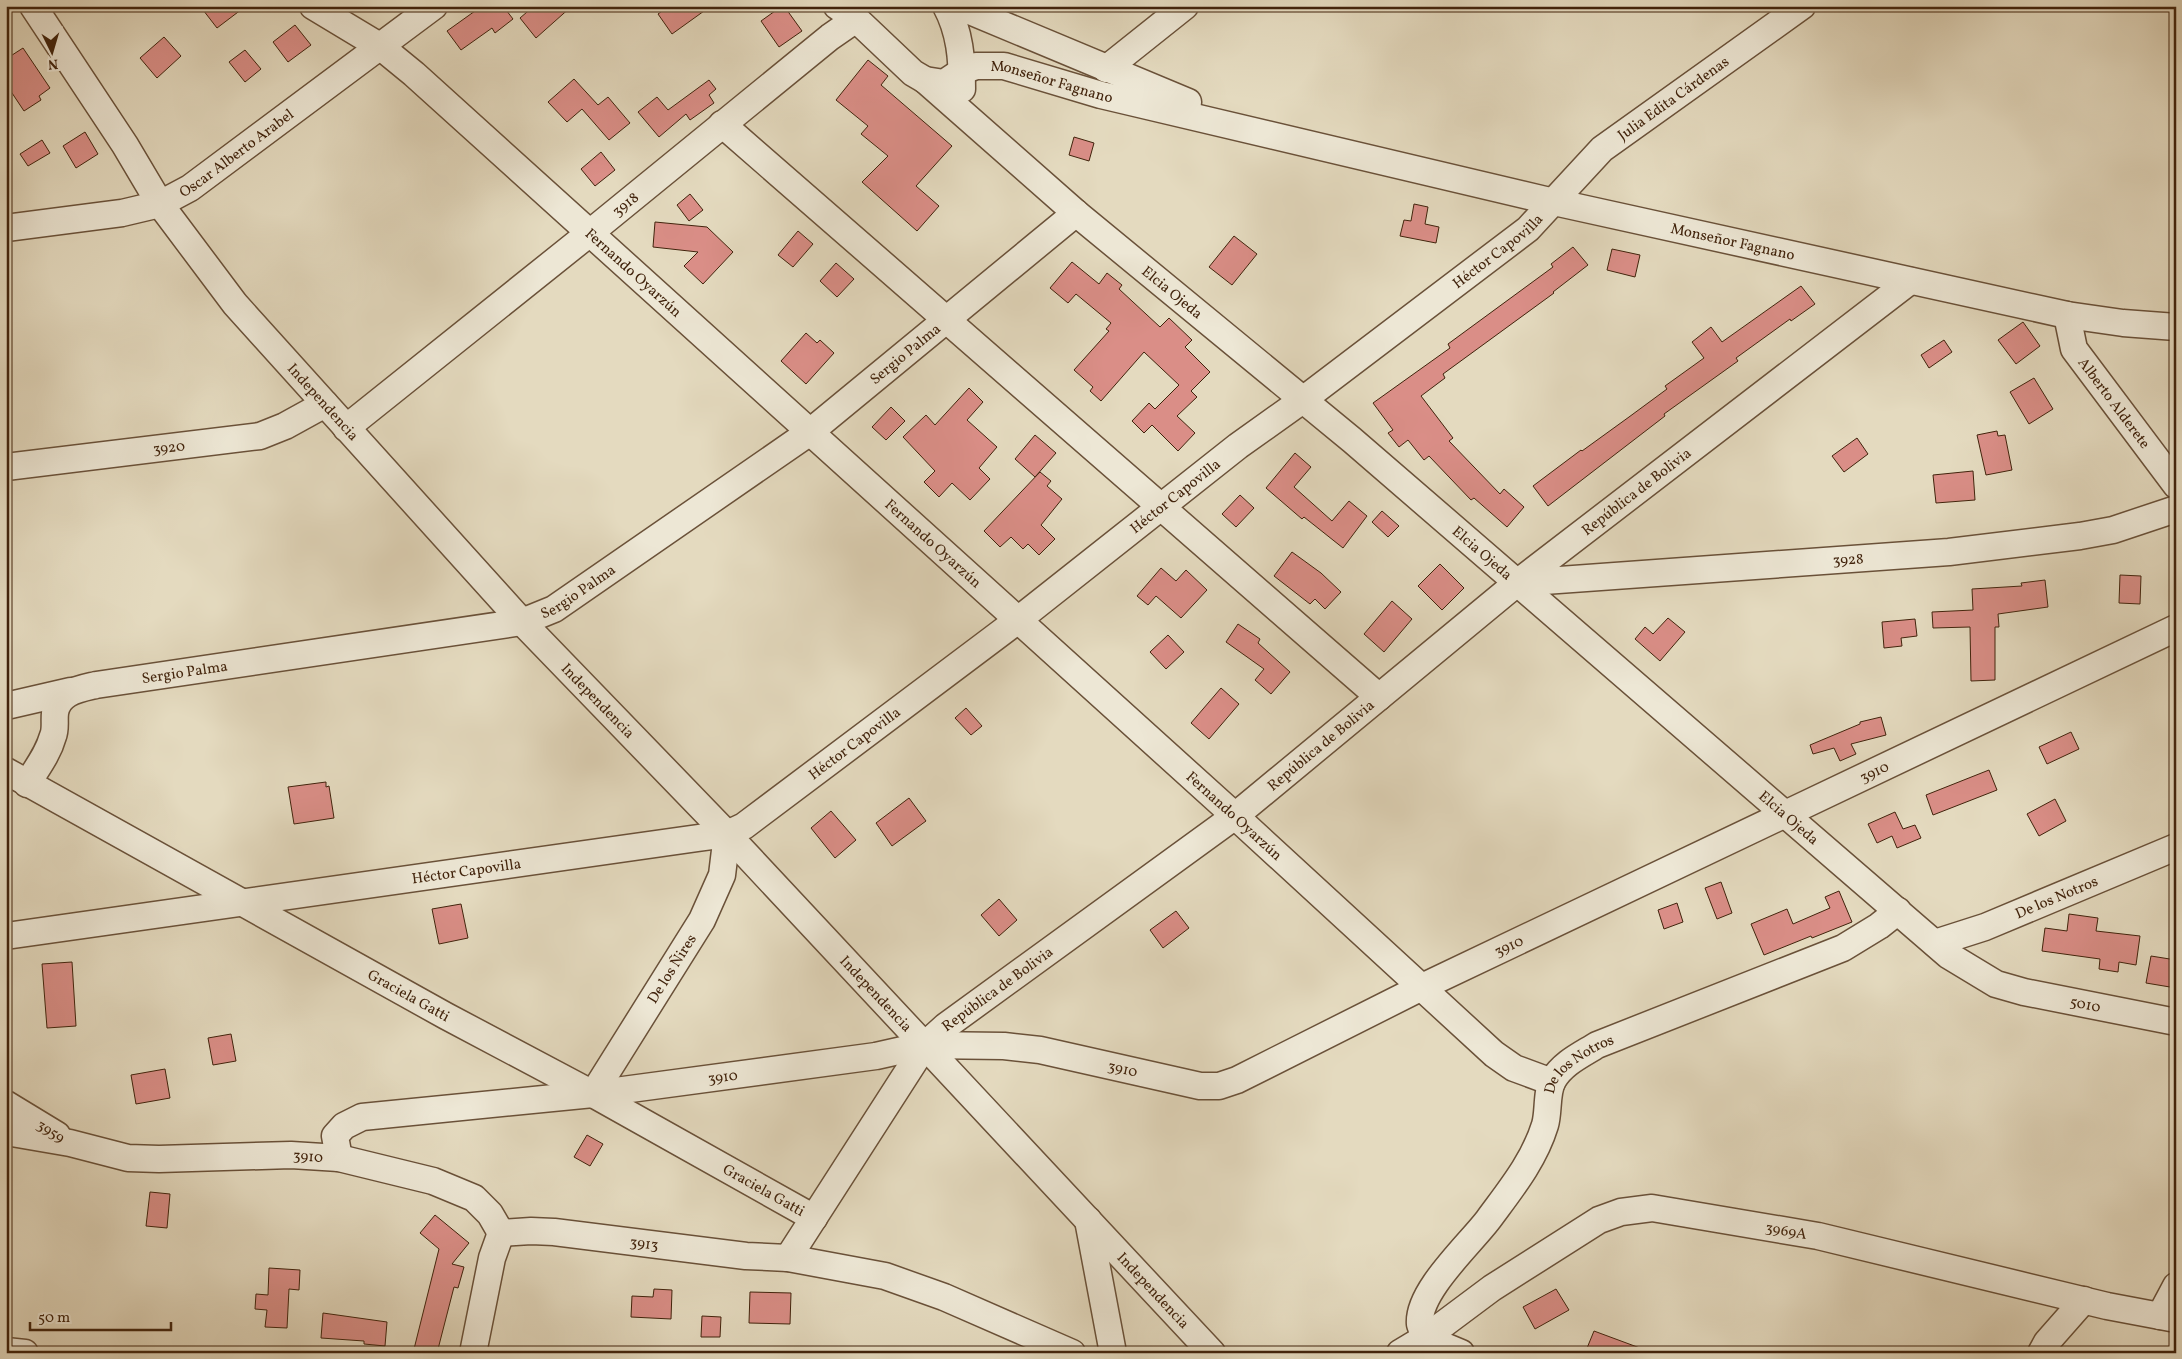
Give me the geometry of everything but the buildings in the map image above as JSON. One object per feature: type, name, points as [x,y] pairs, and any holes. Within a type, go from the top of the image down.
[{"type":"street","name":"Independencia","points":[[33,6],[125,145],[160,204],[235,304],[522,622],[727,834],[1212,1353]]},
{"type":"street","name":"Fernando Oyarzún","points":[[313,6],[381,47],[591,232],[1235,816],[1494,1054],[1514,1068],[1552,1082]]},
{"type":"street","name":"Oscar Alberto Arabel","points":[[6,228],[122,213],[160,204],[190,188],[434,6]]},
{"type":"street","points":[[946,6],[954,23],[960,46],[962,95],[970,121]]},
{"type":"street","name":"Monseñor Fagnano","points":[[958,6],[1165,93],[1292,140]]},
{"type":"street","points":[[1106,69],[1185,6]]},
{"type":"street","name":"Julia Edita Cárdenas","points":[[1554,202],[1602,149],[1802,6]]},
{"type":"street","points":[[846,12],[913,73],[925,80]]},
{"type":"street","name":"3918","points":[[346,428],[830,37],[846,12]]},
{"type":"street","name":"Monseñor Fagnano","points":[[925,80],[944,83],[962,71],[983,66],[1004,66],[1101,95],[1554,202],[2066,315],[2123,323],[2176,327]]},
{"type":"street","name":"Elcia Ojeda","points":[[925,80],[1076,213],[1304,399],[1948,955],[1996,984]]},
{"type":"street","points":[[722,124],[1379,697]]},
{"type":"street","name":"Héctor Capovilla","points":[[6,936],[727,834],[744,826],[760,816],[1018,620],[1238,446],[1304,399],[1528,229],[1554,202]]},
{"type":"street","name":"Sergio Palma","points":[[6,706],[96,685],[522,622],[554,609],[810,432],[1076,213]]},
{"type":"street","name":"República de Bolivia","points":[[788,1258],[925,1045],[946,1026],[1235,816],[1517,583],[1910,281]]},
{"type":"street","name":"Alberto Alderete","points":[[2066,315],[2074,349],[2176,485]]},
{"type":"street","name":"3920","points":[[6,467],[260,436],[285,426],[324,404]]},
{"type":"street","name":"3928","points":[[1517,583],[1949,552],[2088,535],[2113,530],[2176,509]]},
{"type":"street","name":"3910","points":[[6,1132],[70,1143],[128,1158],[178,1159],[291,1155],[339,1158],[335,1136],[344,1126],[362,1117],[593,1094],[876,1056],[925,1045],[1004,1046],[1040,1050],[1200,1086],[1218,1086],[1237,1080],[1422,987],[2176,628]]},
{"type":"street","points":[[17,777],[46,754],[54,734],[59,701],[71,691]]},
{"type":"street","name":"Graciela Gatti","points":[[17,777],[446,1016],[593,1094],[814,1218]]},
{"type":"street","name":"De los Ñires","points":[[593,1094],[702,920],[722,875],[727,834]]},
{"type":"street","name":"De los Notros","points":[[1935,944],[1985,927],[2176,847]]},
{"type":"street","name":"De los Notros","points":[[1425,1338],[1420,1324],[1424,1306],[1432,1286],[1478,1233],[1532,1156],[1545,1124],[1552,1082],[1567,1063],[1597,1045],[1843,948],[1898,912]]},
{"type":"street","name":"5010","points":[[1996,984],[2024,992],[2176,1022]]},
{"type":"street","name":"3959","points":[[6,1104],[70,1143]]},
{"type":"street","points":[[339,1158],[433,1181],[474,1198],[490,1214],[501,1234],[492,1258],[473,1353]]},
{"type":"street","name":"3969A","points":[[1425,1338],[1492,1288],[1599,1220],[1622,1212],[1652,1208],[1818,1236],[2084,1300],[2168,1317]]},
{"type":"street","points":[[1088,1220],[1114,1353]]},
{"type":"street","name":"3913","points":[[501,1234],[531,1230],[746,1256],[788,1258]]},
{"type":"street","points":[[788,1258],[885,1276],[909,1284],[1072,1353]]},
{"type":"street","points":[[2168,1317],[2176,1286]]},
{"type":"street","points":[[2041,1353],[2046,1342],[2084,1300]]},
{"type":"street","points":[[1400,1353],[1425,1338],[1461,1353]]},
{"type":"street","points":[[6,1351],[25,1353]]}]
